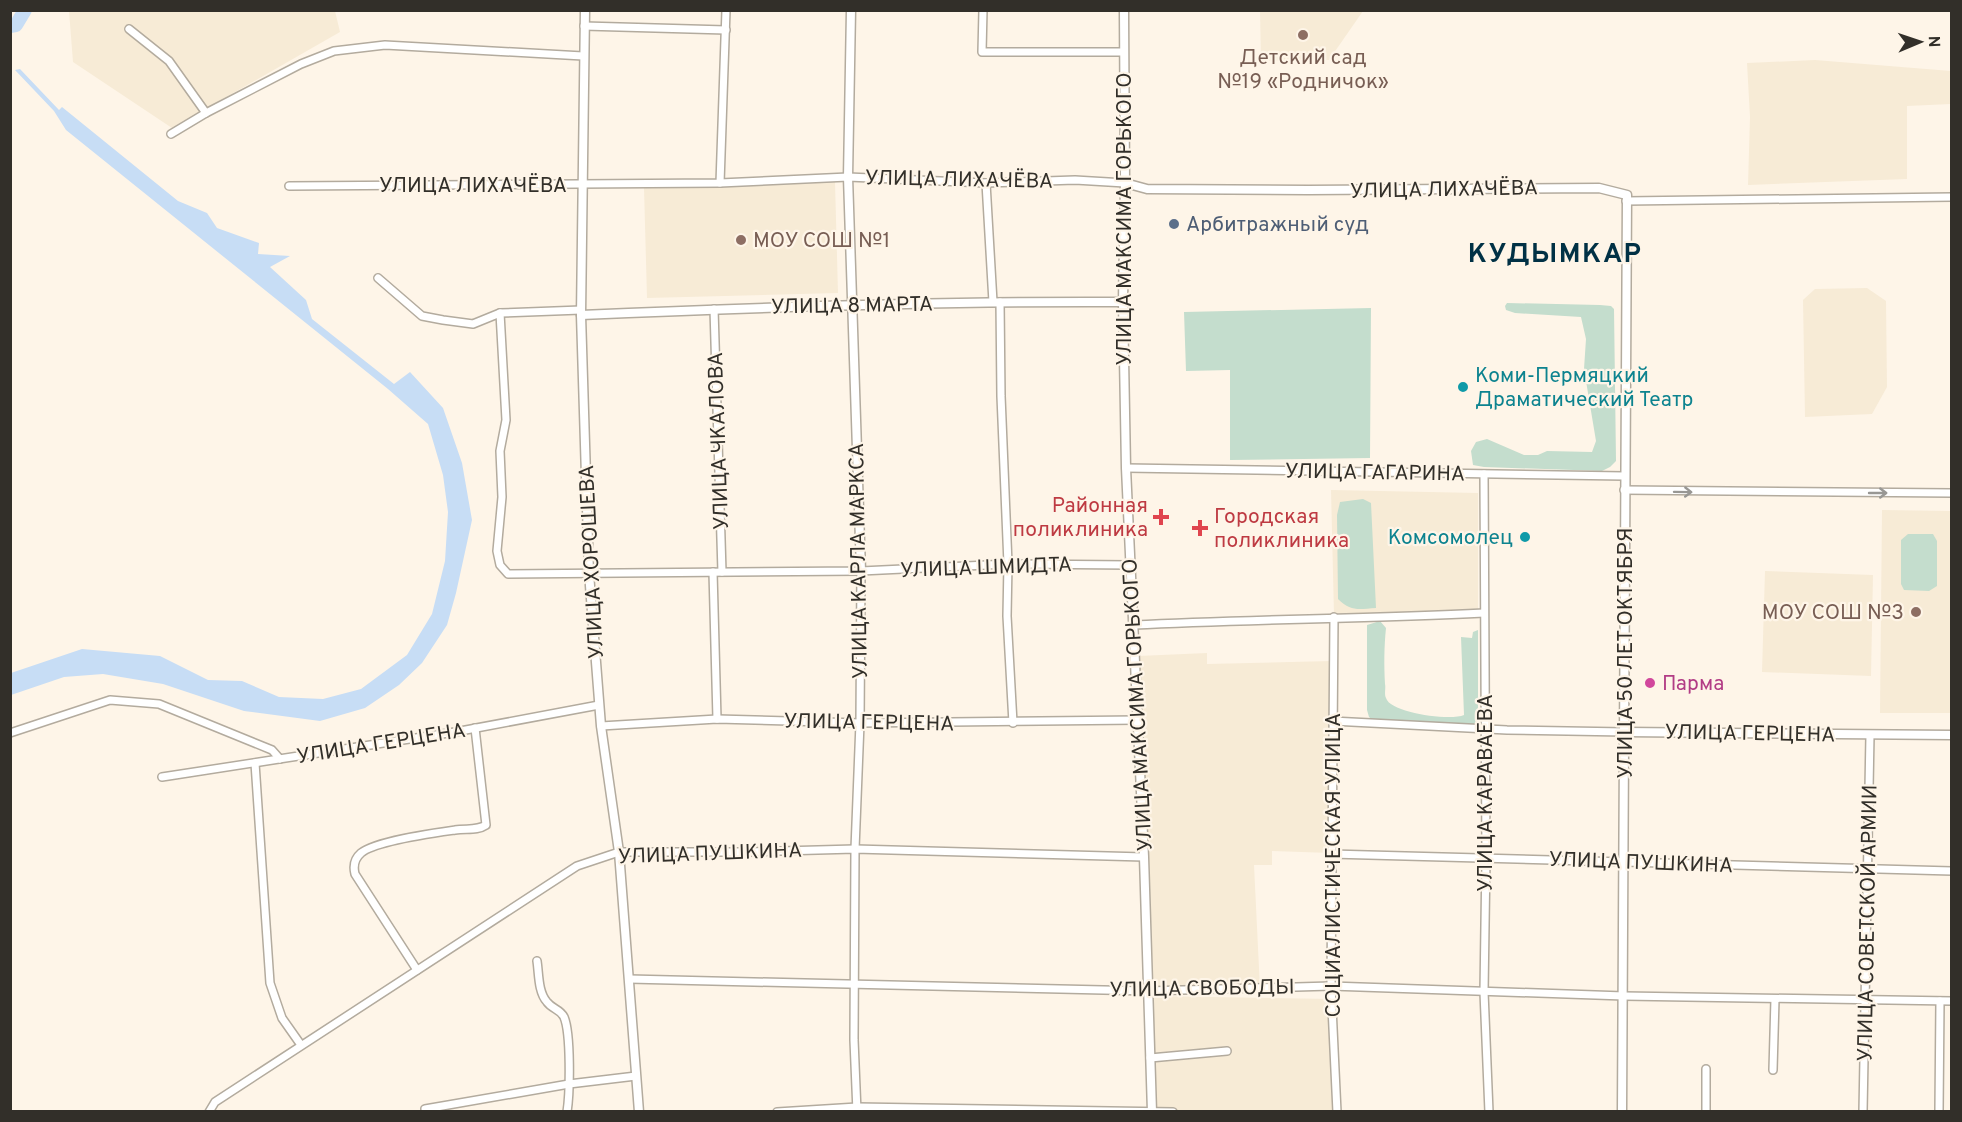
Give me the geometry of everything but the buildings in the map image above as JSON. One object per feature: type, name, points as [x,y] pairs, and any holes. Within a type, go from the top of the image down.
[{"type":"street","name":"УЛИЦА ХОРОШЕВА","points":[[585,10],[581,313],[589,573],[601,726],[619,852],[639,1112]]},
{"type":"street","points":[[720,183],[726,10]]},
{"type":"street","name":"УЛИЦА КАРЛА МАРКСА","points":[[851,10],[848,177],[861,571],[860,723],[855,849],[857,1109]]},
{"type":"street","points":[[983,10],[982,52],[1124,52]]},
{"type":"street","name":"УЛИЦА МАКСИМА ГОРЬКОГО","points":[[1124,10],[1123,302],[1126,468],[1144,857],[1152,1111]]},
{"type":"street","points":[[584,26],[726,30]]},
{"type":"street","points":[[129,29],[169,61],[206,113]]},
{"type":"street","points":[[171,134],[206,113],[301,64],[334,51],[385,45],[583,56]]},
{"type":"street","name":"УЛИЦА ЛИХАЧЁВА","points":[[290,186],[720,183],[848,177],[986,183],[1075,180],[1125,183],[1147,189],[1599,188],[1626,198],[1952,197]]},
{"type":"street","points":[[986,183],[997,302],[1008,564],[1007,616],[1013,723]]},
{"type":"street","name":"УЛИЦА 50 ЛЕТ ОКТЯБРЯ","points":[[1622,1112],[1626,862],[1624,476],[1626,198]]},
{"type":"street","points":[[378,278],[422,316],[473,324],[500,313],[581,313]]},
{"type":"street","name":"УЛИЦА 8 МАРТА","points":[[581,313],[997,302],[1123,302]]},
{"type":"street","name":"УЛИЦА ЧКАЛОВА","points":[[714,309],[722,572]]},
{"type":"street","name":"УЛИЦА ШМИДТА","points":[[500,313],[506,420],[500,451],[502,497],[497,551],[500,565],[508,574],[861,571],[1008,564],[1131,565]]},
{"type":"street","name":"УЛИЦА ГАГАРИНА","points":[[1126,468],[1624,476]]},
{"type":"street","name":"УЛИЦА КАРАВАЕВА","points":[[1484,474],[1486,858],[1484,992],[1489,1112]]},
{"type":"street","points":[[1624,490],[1952,493]]},
{"type":"street","points":[[713,572],[717,719]]},
{"type":"street","points":[[1134,625],[1484,613]]},
{"type":"street","name":"СОЦИАЛИСТИЧЕСКАЯ УЛИЦА","points":[[1334,617],[1331,986],[1337,1112]]},
{"type":"street","points":[[10,733],[110,700],[159,704],[272,750],[280,759]]},
{"type":"street","name":"УЛИЦА ГЕРЦЕНА","points":[[162,777],[475,728],[599,705]]},
{"type":"street","name":"УЛИЦА ГЕРЦЕНА","points":[[601,726],[717,719],[860,723],[1138,720]]},
{"type":"street","name":"УЛИЦА ГЕРЦЕНА","points":[[1332,721],[1624,732],[1952,735]]},
{"type":"street","points":[[417,970],[356,874],[354,861],[359,855],[376,845],[457,830],[480,829],[486,825],[475,728]]},
{"type":"street","name":"УЛИЦА СОВЕТСКОЙ АРМИИ","points":[[1863,1112],[1870,735]]},
{"type":"street","points":[[255,763],[270,983],[282,1018],[301,1045]]},
{"type":"street","name":"УЛИЦА ПУШКИНА","points":[[209,1112],[215,1102],[577,866],[619,852],[855,849],[1144,857]]},
{"type":"street","name":"УЛИЦА ПУШКИНА","points":[[1331,854],[1952,871]]},
{"type":"street","points":[[537,961],[541,989],[546,1001],[560,1010],[566,1023],[569,1084],[567,1112]]},
{"type":"street","name":"УЛИЦА СВОБОДЫ","points":[[629,979],[1148,991],[1331,986],[1623,996],[1952,1001]]},
{"type":"street","points":[[1773,1070],[1775,999]]},
{"type":"street","points":[[1939,1112],[1940,1001]]},
{"type":"street","points":[[1150,1058],[1227,1051]]},
{"type":"street","points":[[1706,1069],[1706,1112]]},
{"type":"street","points":[[425,1109],[569,1084],[636,1076]]},
{"type":"street","points":[[777,1112],[857,1109],[1173,1112]]},
{"type":"shaded area","name":"Детский сад №19 «Родничок»","points":[[1260,10],[1363,11],[1329,60],[1261,61]]},
{"type":"shaded area","points":[[69,11],[335,11],[340,32],[193,116],[175,130],[73,62]]},
{"type":"shaded area","points":[[1815,60],[1951,71],[1951,104],[1907,106],[1907,179],[1748,185],[1750,117],[1747,63]]},
{"type":"shaded area","name":"МОУ СОШ №1","points":[[835,182],[838,293],[647,298],[644,188]]},
{"type":"shaded area","points":[[1867,288],[1886,301],[1887,387],[1872,414],[1805,417],[1803,300],[1815,289]]},
{"type":"shaded area","points":[[1331,490],[1478,493],[1478,611],[1334,615]]},
{"type":"shaded area","name":"МОУ СОШ №3","points":[[1882,510],[1951,511],[1951,713],[1880,713]]},
{"type":"shaded area","points":[[1765,571],[1873,575],[1871,676],[1762,672]]},
{"type":"shaded area","points":[[1207,653],[1207,664],[1332,661],[1331,853],[1272,851],[1272,865],[1254,865],[1260,989],[1152,990],[1138,656]]},
{"type":"shaded area","points":[[1152,996],[1333,999],[1335,1110],[1155,1111]]},
{"type":"green space","points":[[1507,303],[1600,305],[1611,306],[1614,309],[1616,461],[1610,467],[1602,471],[1473,465],[1471,451],[1476,442],[1487,439],[1524,455],[1538,455],[1547,451],[1592,452],[1596,441],[1584,369],[1586,339],[1581,317],[1515,313],[1506,310]]},
{"type":"green space","points":[[1371,308],[1370,458],[1230,460],[1230,370],[1186,371],[1184,312]]},
{"type":"green space","points":[[1363,499],[1371,503],[1376,608],[1360,609],[1351,608],[1338,599],[1337,515],[1340,502]]},
{"type":"green space","points":[[1908,534],[1933,534],[1937,541],[1937,586],[1929,591],[1904,590],[1901,584],[1901,540]]},
{"type":"green space","points":[[1380,621],[1386,628],[1384,663],[1386,698],[1398,708],[1434,716],[1464,715],[1461,637],[1472,638],[1473,632],[1478,630],[1476,726],[1374,721],[1369,717],[1367,710],[1367,625]]},
{"type":"water","points":[[20,69],[59,110],[62,107],[178,201],[207,213],[217,228],[259,243],[258,254],[290,256],[270,267],[306,300],[312,319],[394,384],[410,372],[443,408],[462,463],[472,520],[456,593],[447,625],[422,663],[399,685],[365,708],[320,721],[244,711],[163,684],[103,674],[64,677],[11,695],[11,673],[82,649],[160,656],[208,680],[242,681],[279,697],[323,699],[361,689],[407,655],[432,614],[445,561],[448,512],[443,475],[428,424],[388,389],[66,130],[54,111],[15,70]]},
{"type":"waterway","points":[[10,26],[16,25],[25,10]]},
{"type":"place","name":"Детский сад №19 «Родничок»","points":[[1303,35]]},
{"type":"place","name":"Арбитражный суд","points":[[1174,224]]},
{"type":"place","name":"МОУ СОШ №1","points":[[741,240]]},
{"type":"place","name":"Коми-Пермяцкий Драматический Театр","points":[[1463,387]]},
{"type":"place","name":"Районная поликлиника","points":[[1161,517]]},
{"type":"place","name":"Городская поликлиника","points":[[1200,528]]},
{"type":"place","name":"Комсомолец","points":[[1525,537]]},
{"type":"place","name":"МОУ СОШ №3","points":[[1916,612]]},
{"type":"place","name":"Парма","points":[[1650,683]]},
{"type":"district","name":"КУДЫМКАР","points":[[1555,253]]}]
